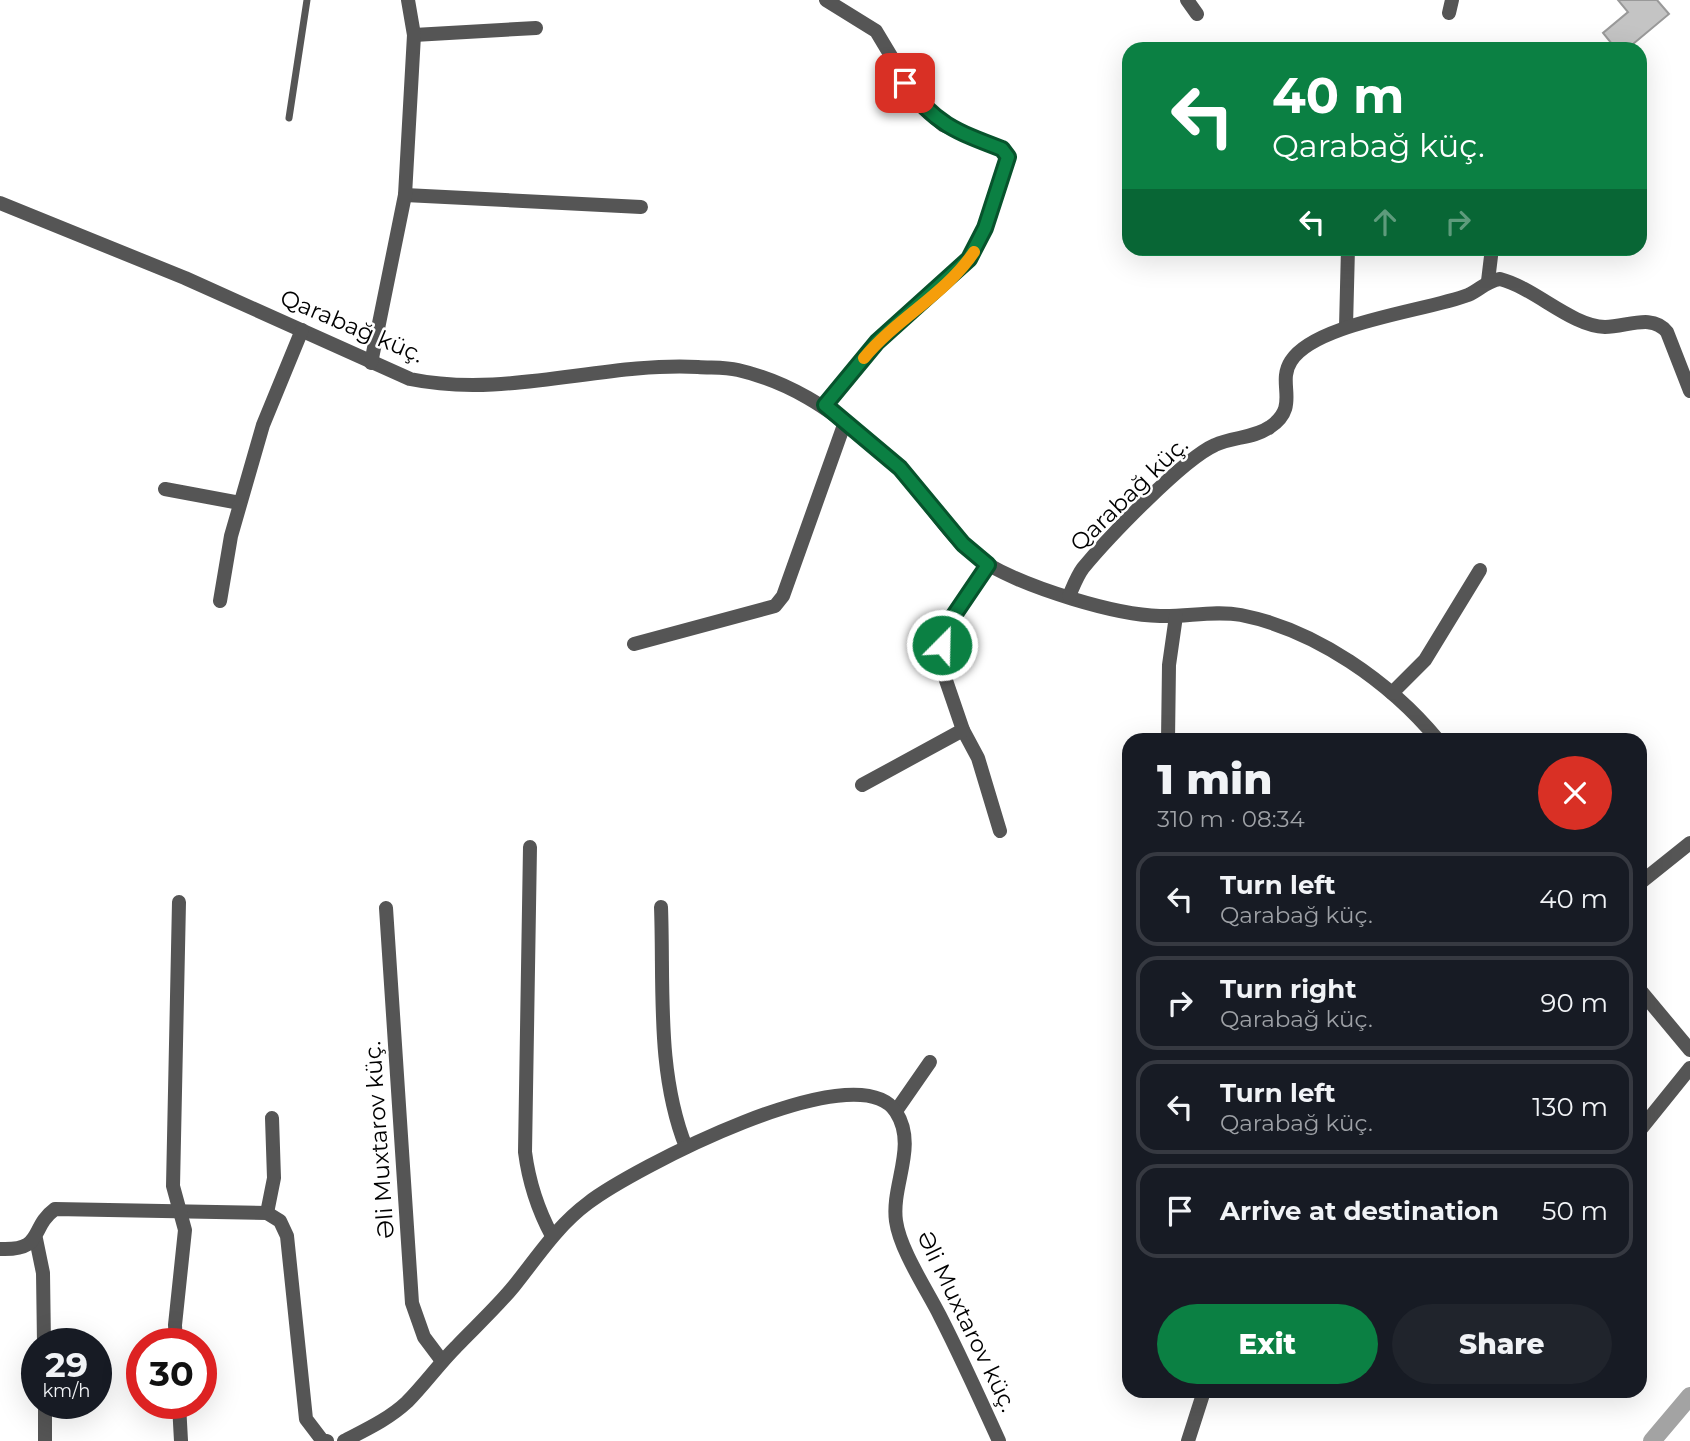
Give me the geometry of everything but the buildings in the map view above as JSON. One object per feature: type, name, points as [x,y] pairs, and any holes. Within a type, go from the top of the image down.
[{"type":"street","points":[[371,363],[405,195],[414,35],[408,0]]},
{"type":"street","points":[[825,405],[877,342],[969,259],[985,228],[1008,157],[1002,149],[943,125],[921,106],[876,31],[826,0]]},
{"type":"street","points":[[1187,0],[1196,15]]},
{"type":"street","points":[[414,35],[536,28]]},
{"type":"street","points":[[405,195],[641,207]]},
{"type":"street","name":"Qarabağ küç.","points":[[0,203],[302,330],[410,379],[476,387],[660,365],[735,369],[779,382],[825,405],[900,468],[963,544],[988,565],[1069,596],[1115,609],[1176,616],[1238,614],[1274,624],[1328,649],[1392,693],[1431,733]]},
{"type":"street","points":[[1346,327],[1348,256]]},
{"type":"street","points":[[1491,256],[1488,281],[1500,279],[1511,282],[1589,324],[1605,327],[1652,321],[1661,324],[1667,332],[1690,391]]},
{"type":"street","name":"Qarabağ küç.","points":[[1069,596],[1081,570],[1127,521],[1187,465],[1214,445],[1269,429],[1282,416],[1288,404],[1286,372],[1292,360],[1303,349],[1346,327],[1471,294],[1488,281]]},
{"type":"street","points":[[220,601],[231,536],[262,425],[302,330]]},
{"type":"street","points":[[634,644],[775,606],[783,596],[845,422]]},
{"type":"street","points":[[165,489],[240,503]]},
{"type":"street","points":[[988,565],[944,630],[939,660],[963,730],[978,758],[1000,831]]},
{"type":"street","points":[[1392,693],[1426,660],[1480,570]]},
{"type":"street","points":[[1168,733],[1169,665],[1176,616]]},
{"type":"street","points":[[862,785],[963,730]]},
{"type":"street","points":[[1647,877],[1690,843]]},
{"type":"street","points":[[530,846],[525,1152],[529,1180],[539,1212],[552,1236]]},
{"type":"street","points":[[175,1328],[185,1230],[173,1186],[179,902]]},
{"type":"street","points":[[661,907],[667,1083],[675,1120],[686,1147]]},
{"type":"street","name":"Əli Muxtarov küç.","points":[[386,908],[412,1303],[424,1337],[442,1361]]},
{"type":"street","points":[[1647,998],[1690,1050]]},
{"type":"street","points":[[344,1441],[372,1427],[406,1403],[442,1361],[513,1288],[552,1236],[590,1201],[686,1147],[795,1102],[849,1093],[870,1095],[896,1111],[930,1062]]},
{"type":"street","points":[[1647,1121],[1690,1068]]},
{"type":"street","name":"Əli Muxtarov küç.","points":[[896,1111],[903,1129],[904,1162],[895,1207],[899,1236],[950,1335],[999,1441]]},
{"type":"street","points":[[267,1213],[274,1178],[272,1118]]},
{"type":"street","points":[[44,1328],[43,1273],[36,1239],[43,1218],[55,1209],[267,1213],[280,1221],[287,1237],[306,1419],[322,1440],[327,1441]]},
{"type":"street","points":[[0,1249],[24,1247],[36,1239]]},
{"type":"street","points":[[1188,1441],[1201,1398]]},
{"type":"street","points":[[45,1419],[45,1441]]},
{"type":"street","points":[[180,1419],[181,1441]]},
{"type":"lane","points":[[289,118],[307,0]]},
{"type":"waterway","points":[[1652,1441],[1690,1396]]},
{"type":"slow traffic","points":[[864,358],[891,329],[956,273],[974,252]]},
{"type":"route","points":[[905,83],[921,106],[943,125],[1002,149],[1008,157],[979,244],[969,259],[877,342],[825,405],[900,468],[963,544],[988,565],[944,630],[942,645]]}]
